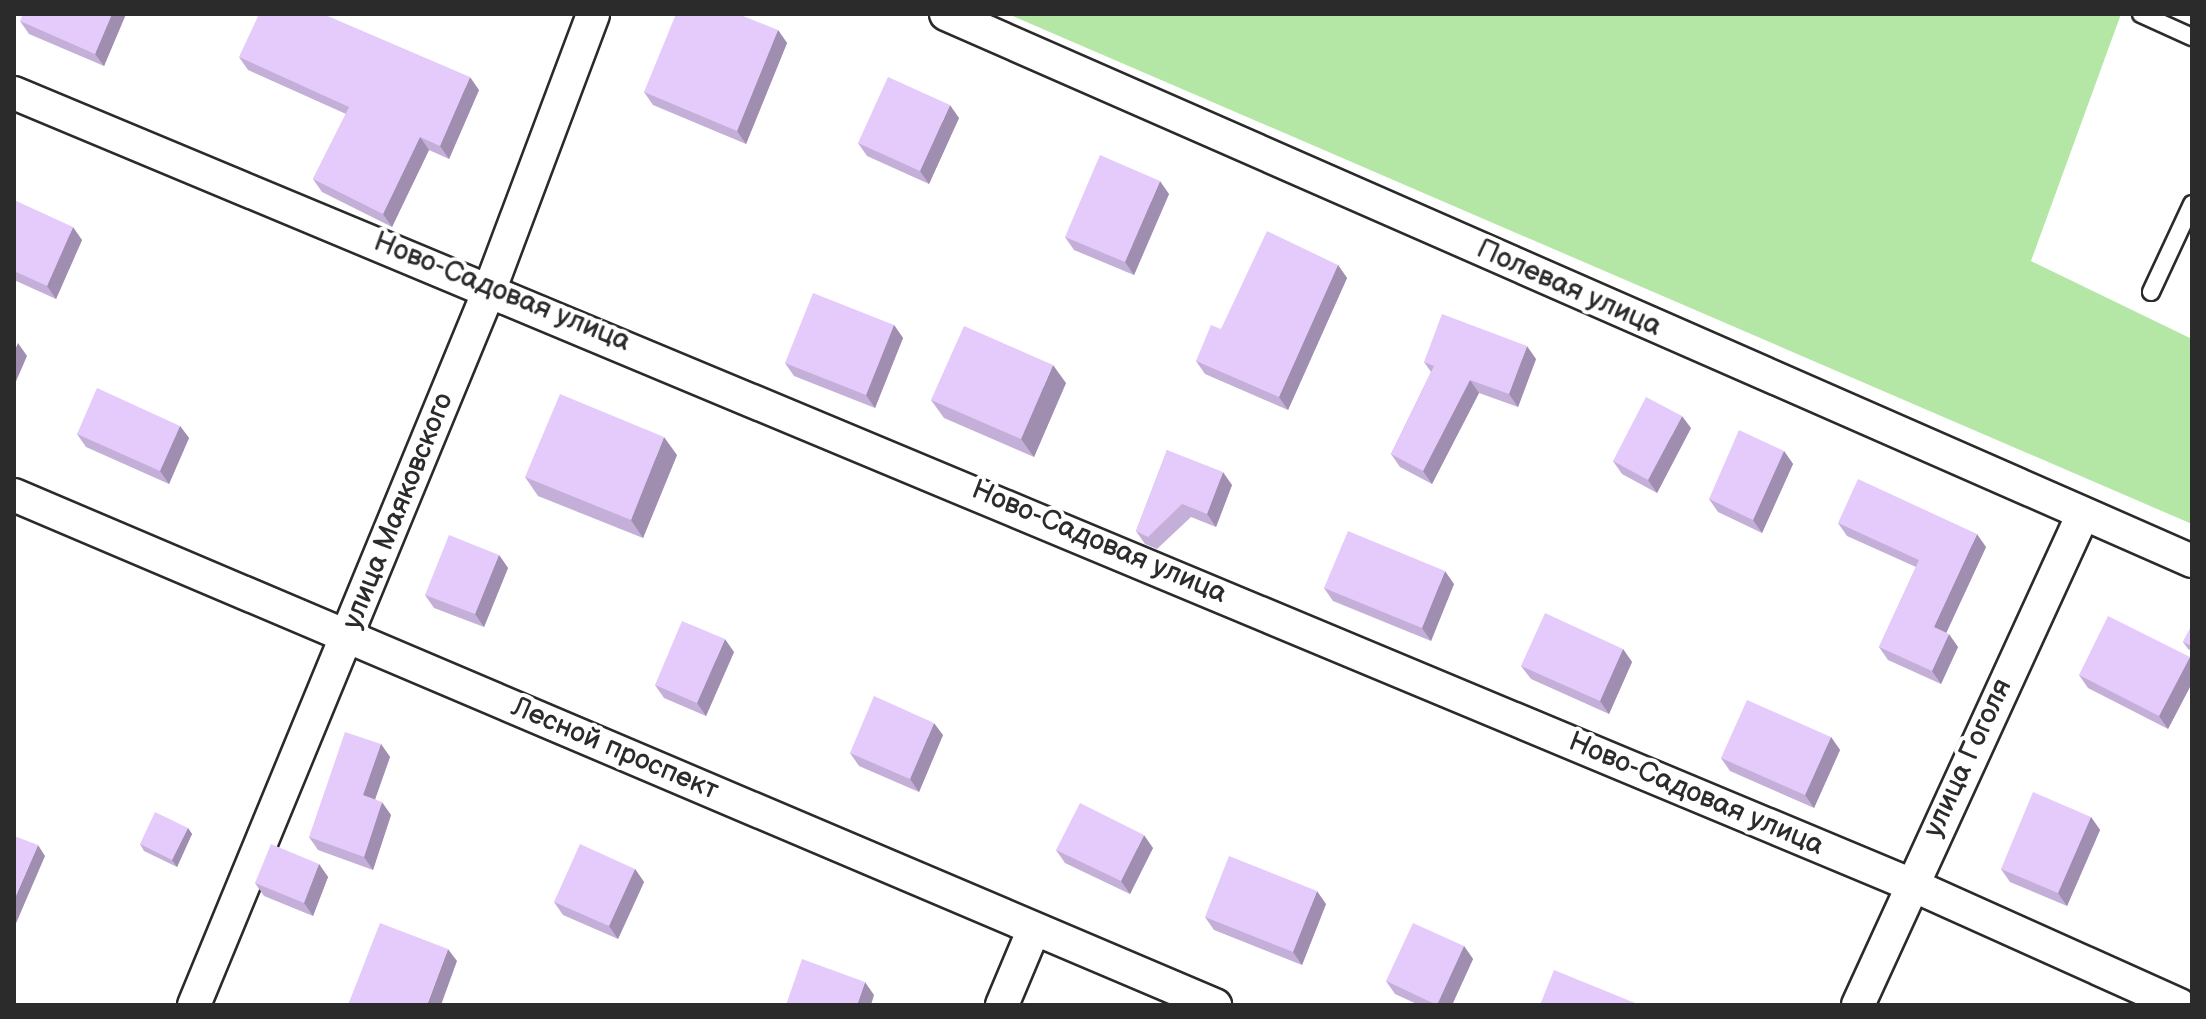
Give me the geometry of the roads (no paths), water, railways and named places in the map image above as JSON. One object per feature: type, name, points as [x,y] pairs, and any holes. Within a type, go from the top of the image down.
[{"type":"street","name":"улица Маяковского","points":[[194,1005],[491,286],[593,14]]},
{"type":"street","name":"Полевая улица","points":[[946,14],[2192,561]]},
{"type":"street","name":"Ново-Садовая улица","points":[[14,93],[491,286],[1910,884],[2179,1005]]},
{"type":"street","name":"Лесной проспект","points":[[14,495],[348,633],[1215,1005]]},
{"type":"street","name":"улица Гоголя","points":[[1858,1005],[1910,884],[2083,514]]},
{"type":"street","points":[[1002,1005],[1034,929]]},
{"type":"lane","points":[[2141,14],[2192,37]]},
{"type":"lane","points":[[2151,292],[2192,204]]}]
